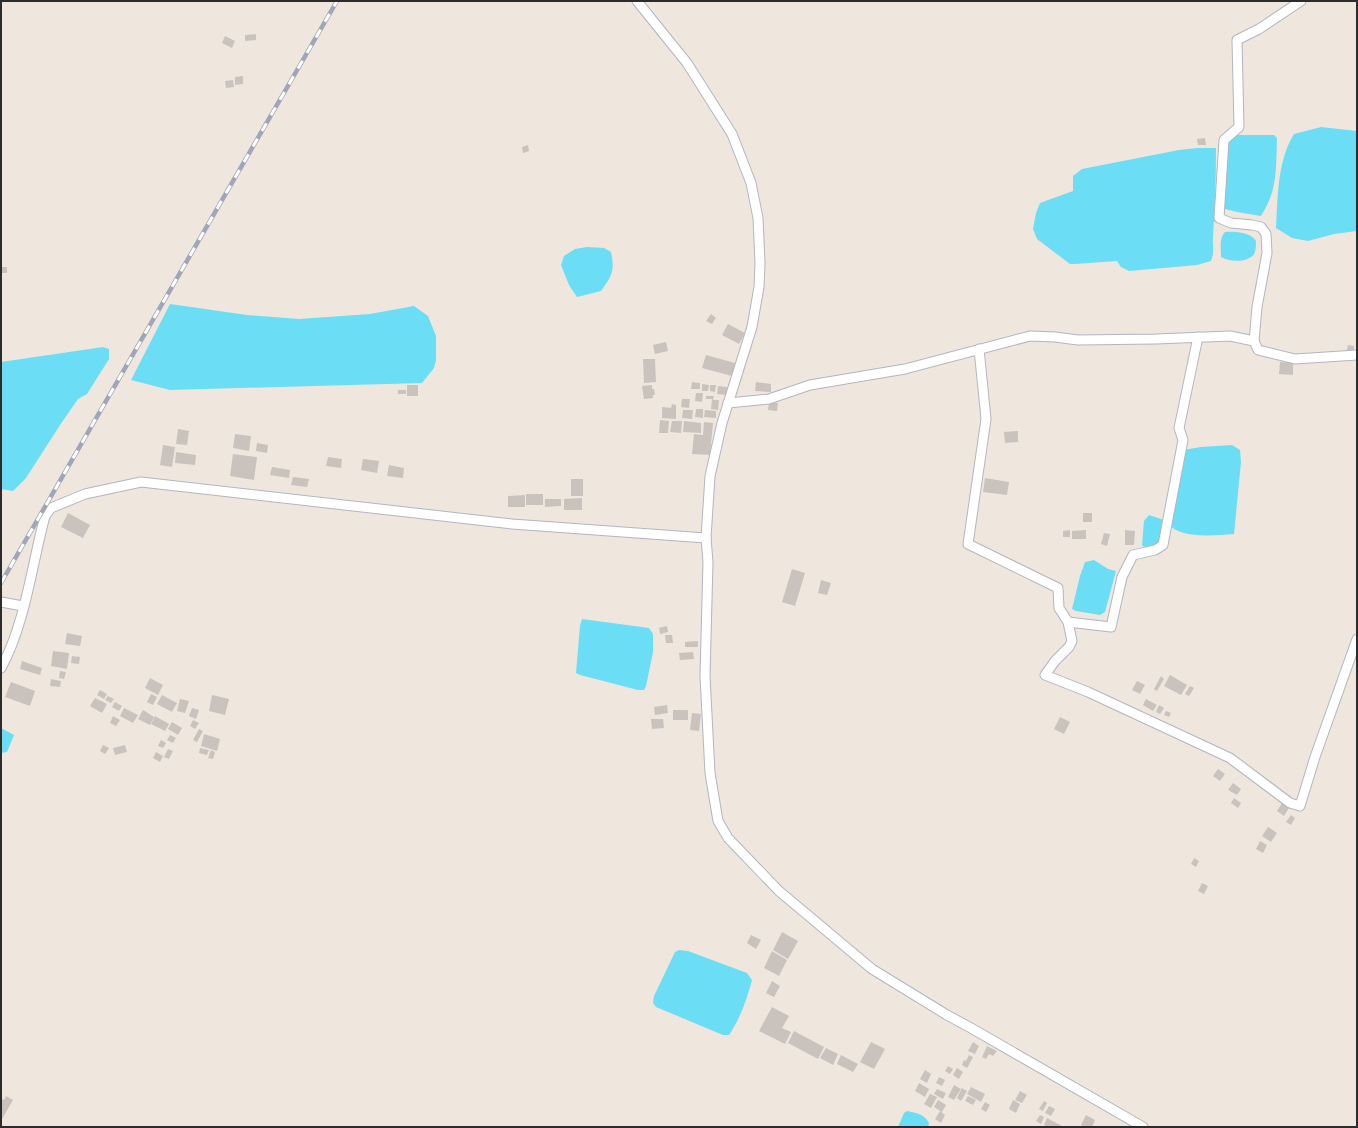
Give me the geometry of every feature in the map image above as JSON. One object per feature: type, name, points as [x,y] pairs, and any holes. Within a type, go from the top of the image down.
[{"type":"street","points":[[638,1],[687,62],[732,134],[751,183],[758,218],[760,263],[759,287],[752,327],[722,423],[710,476],[706,538],[708,562],[705,676],[710,772],[718,822],[728,838],[779,891],[872,969],[946,1015],[1144,1127]]},
{"type":"street","points":[[1301,1],[1259,29],[1237,40],[1239,127],[1224,140],[1219,218],[1231,223],[1261,227],[1266,234],[1267,253],[1257,307],[1254,341],[1258,350],[1295,359],[1357,354]]},
{"type":"street","points":[[728,403],[769,399],[810,385],[905,368],[1030,336],[1078,340],[1230,336],[1254,341]]},
{"type":"street","points":[[1068,622],[1111,627],[1122,577],[1134,555],[1155,550],[1163,545],[1183,440],[1179,428],[1198,337]]},
{"type":"street","points":[[980,349],[986,419],[968,544],[1058,588],[1060,608],[1068,622],[1072,641],[1069,647],[1055,661],[1045,675],[1095,696],[1230,758],[1290,803],[1300,806],[1315,757],[1357,638]]},
{"type":"street","points":[[1,668],[10,652],[45,516],[51,508],[85,494],[141,482],[512,524],[706,538]]},
{"type":"street","points":[[1,602],[23,606]]},
{"type":"water","points":[[1321,127],[1357,131],[1357,231],[1334,234],[1308,241],[1292,238],[1276,228],[1279,180],[1284,156],[1294,134]]},
{"type":"water","points":[[1236,135],[1274,135],[1277,138],[1276,169],[1273,188],[1271,197],[1261,216],[1225,209],[1224,202],[1228,140]]},
{"type":"water","points":[[1216,148],[1213,251],[1211,261],[1197,265],[1129,271],[1121,267],[1117,261],[1070,264],[1037,239],[1033,229],[1036,213],[1040,203],[1073,191],[1073,176],[1082,169],[1179,150]]},
{"type":"water","points":[[1225,232],[1242,233],[1254,238],[1256,241],[1256,250],[1254,254],[1247,259],[1238,261],[1224,259],[1221,257],[1221,240]]},
{"type":"water","points":[[587,247],[604,248],[611,252],[613,264],[612,273],[601,291],[577,297],[569,285],[561,265],[564,256],[575,249]]},
{"type":"water","points":[[170,304],[247,315],[299,319],[370,314],[414,306],[428,316],[436,336],[436,360],[434,368],[422,383],[170,390],[131,380]]},
{"type":"water","points":[[103,347],[109,349],[109,359],[87,394],[78,399],[26,478],[13,491],[1,489],[1,362]]},
{"type":"water","points":[[1232,445],[1240,450],[1241,462],[1234,534],[1193,535],[1178,531],[1171,527],[1183,450]]},
{"type":"water","points":[[1149,515],[1164,520],[1160,540],[1157,545],[1145,548],[1142,545],[1144,521]]},
{"type":"water","points":[[1094,560],[1108,569],[1116,571],[1105,612],[1100,615],[1072,609],[1085,562]]},
{"type":"water","points":[[582,619],[649,628],[653,634],[653,652],[644,690],[638,690],[576,673],[580,626]]},
{"type":"water","points":[[1,728],[14,735],[7,752],[1,753]]},
{"type":"water","points":[[679,950],[688,951],[747,973],[752,980],[743,1009],[729,1035],[723,1035],[656,1007],[653,1003],[654,996],[675,952]]},
{"type":"water","points":[[907,1111],[917,1113],[922,1116],[929,1123],[928,1127],[898,1127],[904,1113]]},
{"type":"building","points":[[256,34],[256,40],[245,41],[245,35]]},
{"type":"building","points":[[225,36],[235,41],[232,48],[222,43]]},
{"type":"building","points":[[243,76],[243,84],[235,85],[235,77]]},
{"type":"building","points":[[233,80],[234,87],[226,88],[225,81]]},
{"type":"building","points":[[1205,138],[1206,145],[1198,145],[1197,139]]},
{"type":"building","points":[[528,145],[529,151],[523,153],[522,147]]},
{"type":"building","points":[[1,267],[7,267],[7,273],[1,273]]},
{"type":"building","points":[[711,314],[716,318],[712,324],[706,321]]},
{"type":"building","points":[[728,324],[745,333],[739,344],[722,335]]},
{"type":"building","points":[[666,342],[668,351],[655,354],[653,345]]},
{"type":"building","points":[[1348,345],[1354,346],[1354,350],[1347,350]]},
{"type":"building","points":[[706,355],[735,363],[732,376],[702,368]]},
{"type":"building","points":[[643,359],[655,359],[656,382],[644,383]]},
{"type":"building","points":[[1280,362],[1293,363],[1293,375],[1279,374]]},
{"type":"building","points":[[692,382],[700,383],[700,389],[691,389]]},
{"type":"building","points":[[756,382],[771,384],[771,392],[755,391]]},
{"type":"building","points":[[702,384],[709,385],[708,391],[702,391]]},
{"type":"building","points":[[407,385],[418,385],[418,396],[407,396]]},
{"type":"building","points":[[652,385],[655,395],[653,395],[653,398],[644,399],[642,386]]},
{"type":"building","points":[[710,385],[716,385],[715,392],[710,391]]},
{"type":"building","points":[[718,386],[727,387],[726,395],[717,394]]},
{"type":"building","points":[[398,390],[406,390],[406,394],[398,394]]},
{"type":"building","points":[[696,393],[703,393],[702,402],[695,401]]},
{"type":"building","points":[[706,396],[714,396],[713,400],[719,400],[718,410],[711,409],[712,399],[706,399]]},
{"type":"building","points":[[682,399],[690,399],[689,408],[681,407]]},
{"type":"building","points":[[769,403],[778,403],[777,411],[768,410]]},
{"type":"building","points":[[672,404],[676,405],[676,419],[662,418],[662,407],[671,408]]},
{"type":"building","points":[[696,409],[703,409],[703,418],[695,417]]},
{"type":"building","points":[[683,410],[693,410],[692,419],[682,418]]},
{"type":"building","points":[[705,410],[716,411],[716,418],[704,417]]},
{"type":"building","points":[[660,420],[669,421],[668,433],[659,433]]},
{"type":"building","points":[[672,421],[682,421],[681,433],[670,432]]},
{"type":"building","points":[[684,421],[701,423],[701,433],[683,432]]},
{"type":"building","points":[[704,422],[713,423],[710,455],[692,454],[694,434],[703,435]]},
{"type":"building","points":[[178,429],[189,431],[187,445],[176,444]]},
{"type":"building","points":[[1018,431],[1018,442],[1005,443],[1004,432]]},
{"type":"building","points":[[235,434],[251,436],[249,451],[233,448]]},
{"type":"building","points":[[257,443],[268,445],[267,453],[256,451]]},
{"type":"building","points":[[163,445],[175,447],[172,467],[160,465]]},
{"type":"building","points":[[176,452],[196,455],[195,465],[175,463]]},
{"type":"building","points":[[233,454],[257,457],[254,480],[230,476]]},
{"type":"building","points":[[328,457],[342,459],[341,468],[326,466]]},
{"type":"building","points":[[363,459],[379,461],[377,473],[361,470]]},
{"type":"building","points":[[389,465],[404,468],[403,478],[387,476]]},
{"type":"building","points":[[272,467],[290,470],[289,478],[270,475]]},
{"type":"building","points":[[293,477],[309,479],[307,487],[291,485]]},
{"type":"building","points":[[985,478],[1009,482],[1007,495],[983,492]]},
{"type":"building","points":[[571,479],[583,479],[583,496],[571,496]]},
{"type":"building","points":[[526,494],[543,494],[543,505],[526,505]]},
{"type":"building","points":[[525,495],[525,507],[508,507],[508,496]]},
{"type":"building","points":[[582,498],[582,510],[564,510],[564,499]]},
{"type":"building","points":[[545,499],[561,499],[561,506],[545,507]]},
{"type":"building","points":[[68,513],[90,525],[83,538],[61,527]]},
{"type":"building","points":[[1083,513],[1092,513],[1092,522],[1083,522]]},
{"type":"building","points":[[1070,530],[1070,537],[1063,537],[1063,531]]},
{"type":"building","points":[[1086,530],[1086,539],[1072,539],[1072,531]]},
{"type":"building","points":[[1125,530],[1135,531],[1134,545],[1125,545]]},
{"type":"building","points":[[1104,533],[1110,534],[1107,546],[1101,544]]},
{"type":"building","points":[[792,569],[805,573],[795,606],[782,602]]},
{"type":"building","points":[[821,580],[831,583],[827,595],[818,593]]},
{"type":"building","points":[[667,626],[668,632],[660,634],[659,628]]},
{"type":"building","points":[[67,633],[82,636],[80,646],[65,644]]},
{"type":"building","points":[[665,635],[672,635],[673,643],[666,643]]},
{"type":"building","points":[[698,641],[698,647],[685,647],[685,642]]},
{"type":"building","points":[[53,651],[69,653],[67,669],[51,666]]},
{"type":"building","points":[[693,652],[694,659],[680,660],[679,653]]},
{"type":"building","points":[[72,656],[80,657],[79,664],[71,663]]},
{"type":"building","points":[[22,661],[42,668],[40,675],[20,669]]},
{"type":"building","points":[[60,671],[66,672],[64,679],[59,678]]},
{"type":"building","points":[[1170,675],[1187,685],[1181,695],[1164,686]]},
{"type":"building","points":[[1161,676],[1164,679],[1157,691],[1154,689]]},
{"type":"building","points":[[150,678],[163,685],[158,695],[145,688]]},
{"type":"building","points":[[51,679],[61,681],[60,687],[50,686]]},
{"type":"building","points":[[1137,681],[1145,685],[1140,694],[1132,690]]},
{"type":"building","points":[[11,682],[35,691],[30,706],[5,697]]},
{"type":"building","points":[[1190,686],[1194,688],[1189,696],[1185,694]]},
{"type":"building","points":[[100,690],[107,694],[104,699],[97,695]]},
{"type":"building","points":[[151,694],[157,697],[153,705],[147,702]]},
{"type":"building","points":[[162,695],[177,703],[172,712],[157,704]]},
{"type":"building","points":[[212,695],[229,699],[225,715],[209,711]]},
{"type":"building","points":[[108,696],[114,699],[111,703],[105,700]]},
{"type":"building","points":[[95,698],[107,704],[102,713],[90,706]]},
{"type":"building","points":[[180,699],[189,701],[185,713],[177,711]]},
{"type":"building","points":[[1146,699],[1157,705],[1153,711],[1143,705]]},
{"type":"building","points":[[115,702],[122,706],[119,711],[112,707]]},
{"type":"building","points":[[667,705],[668,713],[655,715],[654,707]]},
{"type":"building","points":[[1159,705],[1164,708],[1160,714],[1156,712]]},
{"type":"building","points":[[124,708],[138,715],[133,723],[120,716]]},
{"type":"building","points":[[192,708],[199,710],[196,719],[189,716]]},
{"type":"building","points":[[143,710],[154,717],[150,725],[138,719]]},
{"type":"building","points":[[673,710],[688,710],[688,720],[673,720]]},
{"type":"building","points":[[1166,711],[1171,713],[1169,717],[1164,715]]},
{"type":"building","points":[[692,713],[701,714],[699,731],[690,730]]},
{"type":"building","points":[[113,716],[120,720],[116,726],[110,723]]},
{"type":"building","points":[[155,716],[169,724],[165,731],[151,724]]},
{"type":"building","points":[[1060,717],[1070,722],[1064,734],[1054,729]]},
{"type":"building","points":[[651,719],[663,719],[664,728],[652,729]]},
{"type":"building","points":[[193,720],[199,723],[195,729],[190,726]]},
{"type":"building","points":[[172,722],[182,728],[178,735],[168,729]]},
{"type":"building","points":[[199,729],[203,731],[197,742],[193,740]]},
{"type":"building","points":[[204,734],[220,739],[217,751],[201,746]]},
{"type":"building","points":[[170,735],[176,738],[173,743],[167,740]]},
{"type":"building","points":[[161,740],[166,743],[163,748],[158,746]]},
{"type":"building","points":[[103,745],[109,748],[105,754],[100,751]]},
{"type":"building","points":[[125,745],[127,752],[115,755],[113,748]]},
{"type":"building","points":[[200,748],[209,750],[207,755],[199,753]]},
{"type":"building","points":[[168,749],[173,751],[169,759],[164,757]]},
{"type":"building","points":[[211,750],[215,752],[213,759],[208,758]]},
{"type":"building","points":[[156,752],[163,756],[160,762],[153,758]]},
{"type":"building","points":[[1218,769],[1225,774],[1220,781],[1213,776]]},
{"type":"building","points":[[1233,783],[1241,789],[1237,795],[1228,790]]},
{"type":"building","points":[[1234,798],[1241,803],[1238,808],[1231,803]]},
{"type":"building","points":[[1282,803],[1289,808],[1284,816],[1277,811]]},
{"type":"building","points":[[1291,815],[1295,818],[1291,825],[1286,822]]},
{"type":"building","points":[[1268,827],[1277,833],[1271,842],[1262,836]]},
{"type":"building","points":[[1260,841],[1267,845],[1263,853],[1256,849]]},
{"type":"building","points":[[1194,858],[1199,861],[1196,867],[1191,864]]},
{"type":"building","points":[[1202,883],[1208,886],[1204,894],[1198,891]]},
{"type":"building","points":[[782,932],[798,941],[788,959],[773,950]]},
{"type":"building","points":[[751,935],[761,940],[756,949],[747,943]]},
{"type":"building","points":[[772,951],[787,960],[779,976],[764,968]]},
{"type":"building","points":[[772,981],[780,986],[774,997],[766,993]]},
{"type":"building","points":[[772,1007],[789,1016],[782,1028],[791,1032],[785,1044],[759,1031]]},
{"type":"building","points":[[794,1031],[824,1047],[818,1059],[788,1043]]},
{"type":"building","points":[[871,1042],[885,1049],[874,1069],[860,1062]]},
{"type":"building","points":[[973,1042],[979,1046],[975,1054],[968,1051]]},
{"type":"building","points":[[987,1046],[997,1051],[993,1056],[989,1054],[986,1059],[982,1057]]},
{"type":"building","points":[[826,1048],[838,1054],[833,1065],[820,1058]]},
{"type":"building","points":[[841,1055],[858,1064],[853,1072],[837,1064]]},
{"type":"building","points":[[969,1055],[973,1057],[970,1063],[966,1061]]},
{"type":"building","points":[[964,1060],[970,1063],[967,1068],[962,1065]]},
{"type":"building","points":[[948,1066],[953,1069],[950,1074],[945,1071]]},
{"type":"building","points":[[957,1068],[963,1072],[959,1079],[953,1075]]},
{"type":"building","points":[[925,1070],[931,1074],[927,1083],[920,1079]]},
{"type":"building","points":[[939,1077],[945,1080],[942,1086],[936,1083]]},
{"type":"building","points":[[919,1083],[929,1089],[925,1097],[915,1091]]},
{"type":"building","points":[[954,1085],[961,1089],[954,1100],[948,1097]]},
{"type":"building","points":[[971,1087],[985,1094],[981,1102],[967,1094]]},
{"type":"building","points":[[962,1088],[967,1091],[961,1101],[957,1098]]},
{"type":"building","points":[[937,1089],[946,1093],[943,1099],[934,1094]]},
{"type":"building","points":[[1020,1091],[1027,1095],[1022,1103],[1015,1100]]},
{"type":"building","points":[[930,1094],[937,1097],[931,1108],[924,1104]]},
{"type":"building","points":[[6,1096],[13,1100],[2,1119],[1,1098],[4,1100]]},
{"type":"building","points":[[968,1096],[976,1100],[973,1105],[965,1101]]},
{"type":"building","points":[[938,1100],[946,1105],[942,1112],[934,1107]]},
{"type":"building","points":[[1013,1100],[1020,1104],[1016,1113],[1009,1109]]},
{"type":"building","points":[[1044,1101],[1047,1103],[1043,1111],[1039,1109]]},
{"type":"building","points":[[985,1102],[990,1105],[986,1112],[981,1109]]},
{"type":"building","points":[[1049,1106],[1055,1109],[1051,1116],[1045,1113]]},
{"type":"building","points":[[940,1111],[945,1115],[941,1123],[935,1119]]},
{"type":"building","points":[[1040,1115],[1044,1117],[1041,1124],[1036,1121]]},
{"type":"building","points":[[1086,1115],[1095,1120],[1092,1127],[1085,1127],[1081,1125]]},
{"type":"building","points":[[1047,1118],[1064,1127],[1048,1127],[1044,1125]]},
{"type":"railway","points":[[1,583],[337,1]]}]
